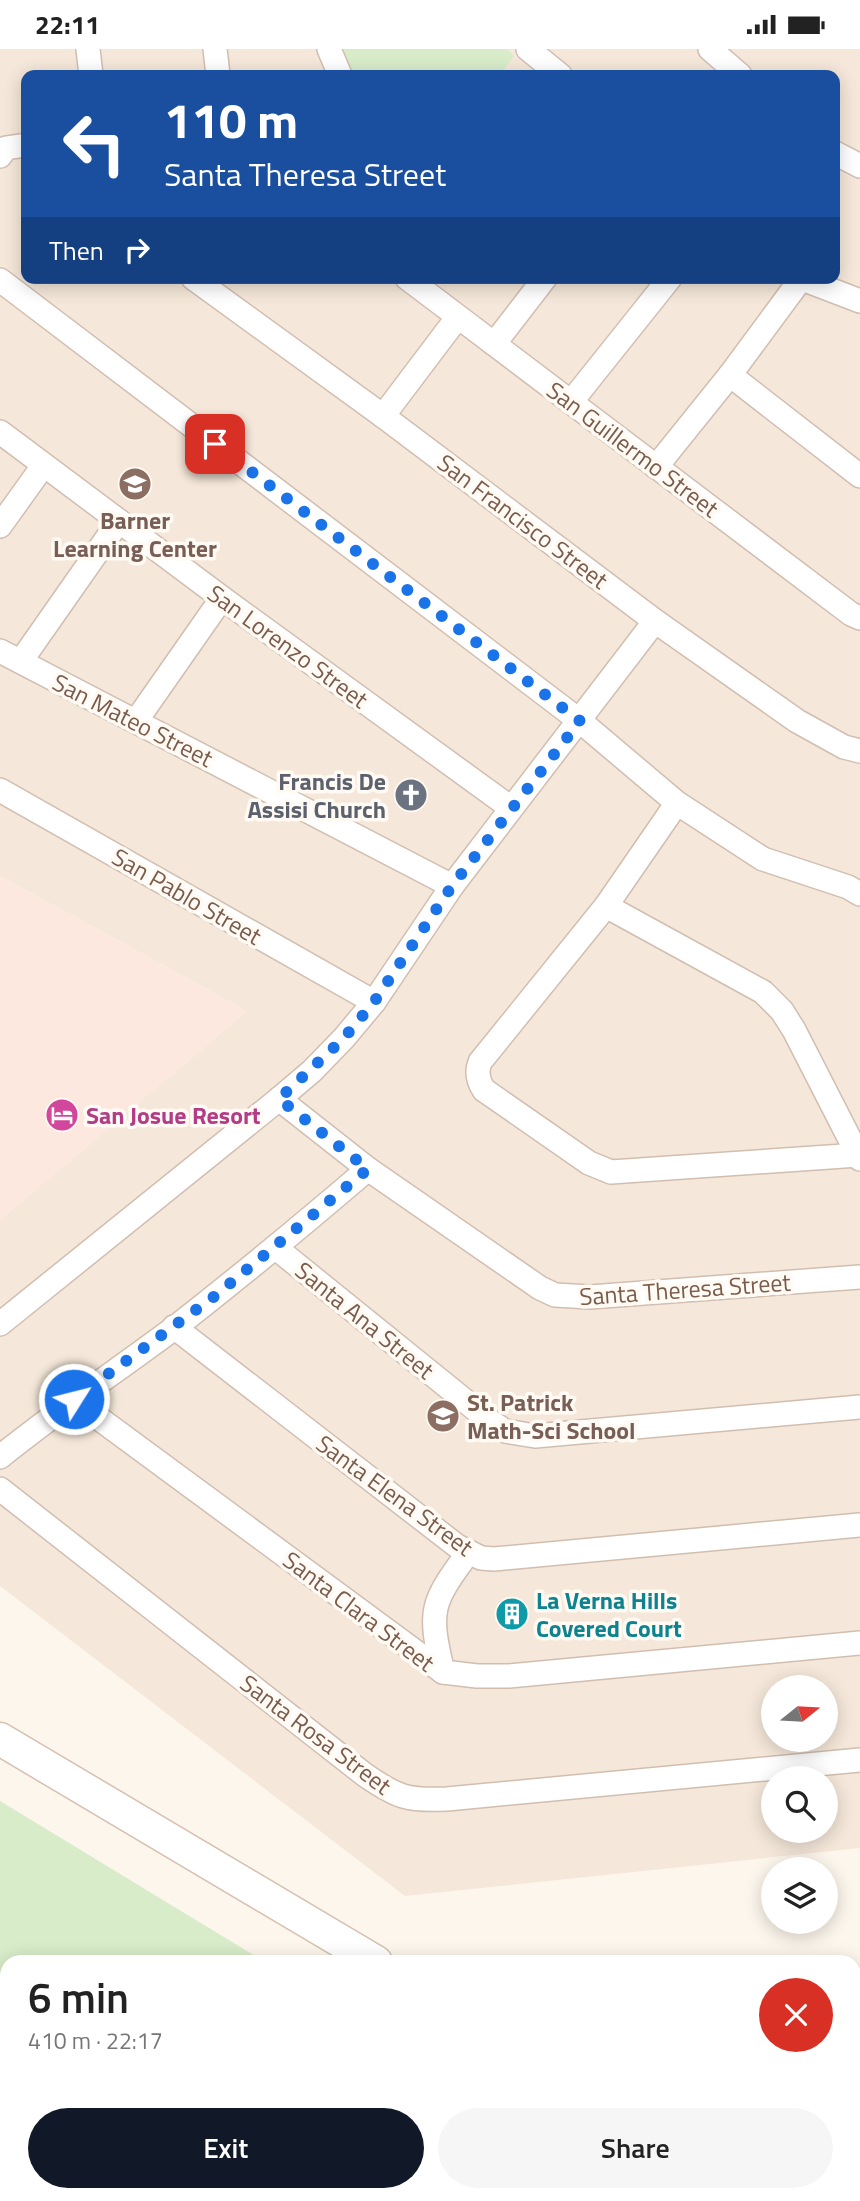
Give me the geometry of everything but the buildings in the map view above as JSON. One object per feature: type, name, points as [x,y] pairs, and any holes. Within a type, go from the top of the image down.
[{"type":"main road","points":[[0,1739],[364,1955]]},
{"type":"street","points":[[88,49],[90,70]]},
{"type":"street","points":[[215,49],[217,70]]},
{"type":"street","points":[[329,49],[338,70]]},
{"type":"street","points":[[528,49],[554,70]]},
{"type":"street","points":[[710,49],[734,70]]},
{"type":"street","points":[[840,156],[860,166]]},
{"type":"street","points":[[0,281],[580,721],[677,803],[763,859],[848,887],[860,894]]},
{"type":"street","name":"San Francisco Street","points":[[201,284],[383,416],[655,621],[797,721],[844,747],[860,751]]},
{"type":"street","name":"San Guillermo Street","points":[[417,284],[457,318],[851,614],[860,618]]},
{"type":"street","points":[[494,344],[540,284]]},
{"type":"street","points":[[571,403],[665,284]]},
{"type":"street","points":[[656,467],[730,375],[796,284]]},
{"type":"street","points":[[816,284],[860,301]]},
{"type":"street","points":[[383,416],[457,318]]},
{"type":"street","points":[[730,375],[860,476]]},
{"type":"street","name":"San Lorenzo Street","points":[[0,432],[222,598],[511,808]]},
{"type":"street","points":[[0,526],[43,466]]},
{"type":"street","points":[[21,661],[119,521]]},
{"type":"street","points":[[136,722],[222,598]]},
{"type":"street","points":[[0,1324],[279,1099],[336,1047],[374,1002],[452,886],[655,621]]},
{"type":"street","name":"San Mateo Street","points":[[0,650],[452,886]]},
{"type":"street","name":"San Pablo Street","points":[[0,790],[374,1002]]},
{"type":"street","points":[[606,906],[764,992],[782,1011],[794,1030],[859,1157],[611,1172],[589,1163],[484,1090],[478,1077],[480,1062],[606,906],[677,803]]},
{"type":"street","name":"Santa Theresa Street","points":[[279,1099],[368,1169],[540,1288],[555,1294],[590,1297],[860,1277]]},
{"type":"street","points":[[0,1457],[275,1248],[368,1169]]},
{"type":"street","name":"Santa Ana Street","points":[[275,1248],[505,1431],[535,1436],[860,1407]]},
{"type":"street","name":"Santa Elena Street","points":[[174,1327],[468,1553],[481,1558],[494,1559],[860,1525]]},
{"type":"street","name":"Santa Clara Street","points":[[74,1399],[443,1672],[509,1676],[860,1643]]},
{"type":"street","name":"Santa Rosa Street","points":[[0,1489],[365,1775],[402,1798],[422,1801],[447,1799],[860,1760]]},
{"type":"street","points":[[443,1672],[435,1633],[436,1601],[468,1553]]},
{"type":"shaded area","points":[[0,49],[860,49],[860,1848],[405,1896],[0,1586],[0,1220],[247,1011],[0,876]]},
{"type":"shaded area","name":"San Josue Resort","points":[[0,876],[247,1011],[0,1220]]},
{"type":"green space","points":[[339,49],[507,49],[514,56],[504,70],[349,70]]},
{"type":"green space","points":[[0,1801],[253,1955],[0,1955]]},
{"type":"place","name":"Barner Learning Center","points":[[135,484]]},
{"type":"place","name":"Francis De Assisi Church","points":[[411,795]]},
{"type":"place","name":"San Josue Resort","points":[[62,1115]]},
{"type":"place","name":"St. Patrick Math-Sci School","points":[[443,1416]]},
{"type":"place","name":"La Verna Hills Covered Court","points":[[512,1614]]},
{"type":"route","points":[[74,1399],[215,1296],[368,1169],[279,1099],[312,1071],[374,1002],[452,886],[580,721],[215,444]]}]
